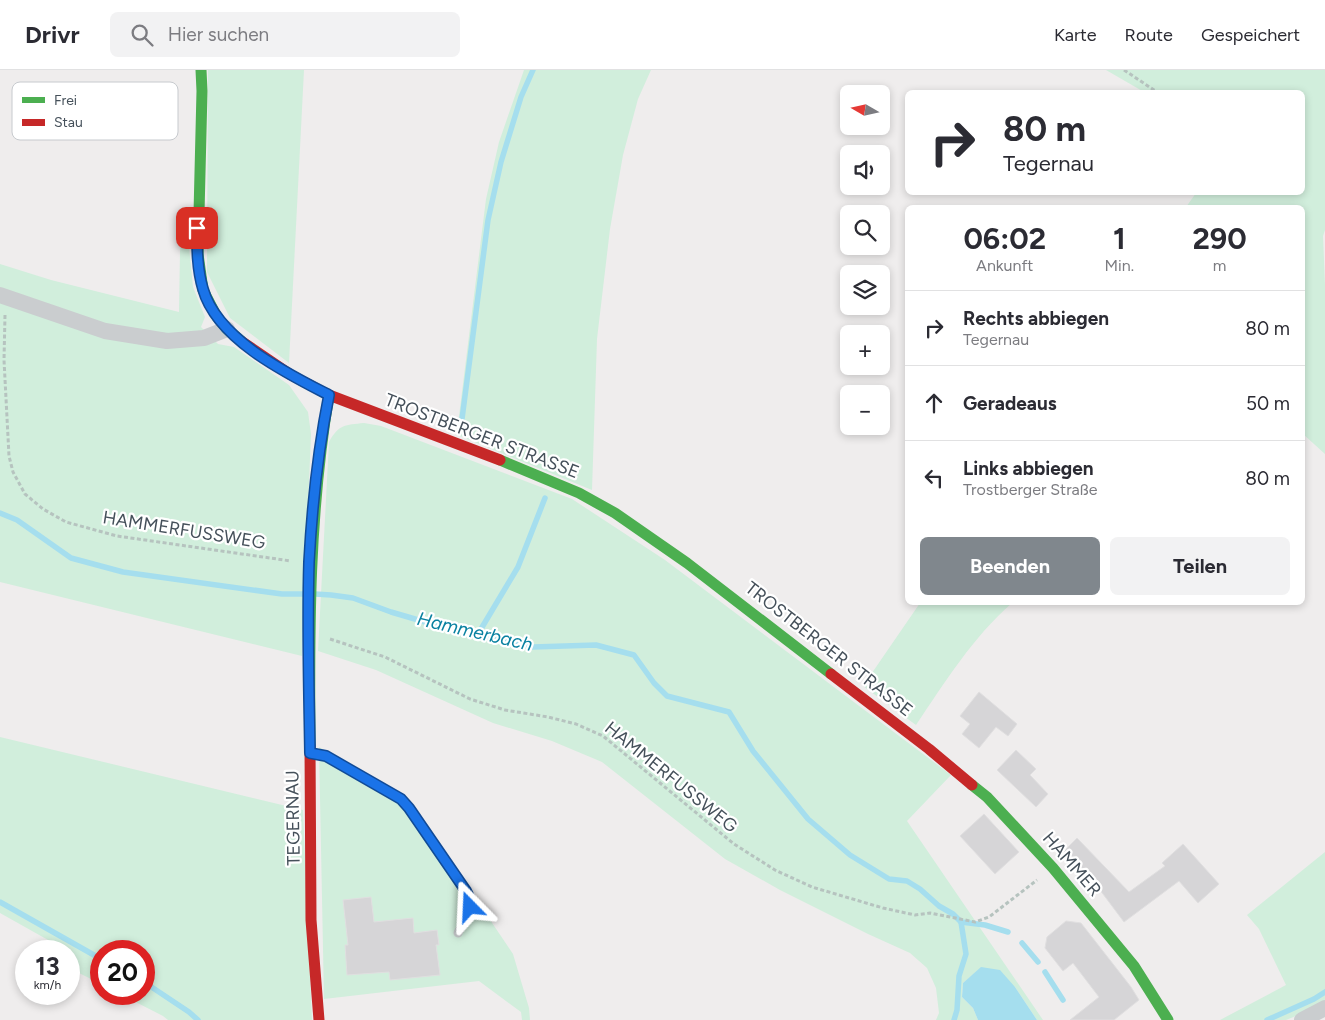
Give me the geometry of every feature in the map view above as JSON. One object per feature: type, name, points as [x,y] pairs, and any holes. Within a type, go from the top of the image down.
[{"type":"main road","name":"TROSTBERGER STRASSE","points":[[201,70],[198,254],[203,290],[217,317],[227,329],[241,341],[291,375],[329,395],[546,478],[579,493],[615,513],[687,563],[929,749]]},
{"type":"main road","name":"TEGERNAU","points":[[319,1020],[314,972],[312,907],[308,631],[309,563],[316,476],[329,395]]},
{"type":"main road","name":"HAMMER","points":[[929,749],[986,796],[1054,868],[1134,966],[1168,1020]]},
{"type":"street","points":[[2,296],[105,331],[167,341],[204,338],[227,329]]},
{"type":"street","points":[[1302,1020],[1325,1008]]},
{"type":"lane","points":[[310,753],[326,756],[401,799],[409,808],[470,899],[470,907],[458,933]]},
{"type":"path","points":[[1124,70],[1154,90]]},
{"type":"path","name":"HAMMERFUSSWEG","points":[[2,296],[9,456],[12,472],[25,494],[42,509],[66,522],[117,536],[309,563]]},
{"type":"path","name":"HAMMERFUSSWEG","points":[[308,631],[385,657],[470,699],[505,710],[576,724],[603,736],[734,844],[775,870],[812,887],[883,908],[915,915],[930,913],[975,922],[989,917],[1054,868]]},
{"type":"green space","points":[[208,70],[304,70],[289,363],[230,318],[207,272]]},
{"type":"green space","points":[[524,70],[651,70],[638,99],[623,155],[610,229],[597,339],[592,490],[455,434],[459,416],[486,199],[499,142]]},
{"type":"green space","points":[[1106,70],[1325,70],[1325,230],[1323,236],[1325,285],[1325,454],[1305,436],[1305,205],[1187,205],[1195,195],[1305,195],[1305,90],[1141,90]]},
{"type":"green space","points":[[186,216],[193,287],[205,317],[201,327],[218,344],[234,347],[289,385],[308,412],[311,434],[302,656],[0,582],[0,264],[51,280],[179,312],[180,251]]},
{"type":"green space","points":[[364,423],[381,426],[572,499],[665,560],[951,775],[907,821],[1043,1020],[1037,1020],[1015,987],[981,968],[963,983],[962,997],[973,1008],[978,1020],[936,1020],[939,1013],[936,988],[927,968],[910,953],[780,890],[725,859],[602,762],[552,741],[493,723],[376,670],[318,651],[329,442],[343,426]]},
{"type":"green space","points":[[919,605],[1010,605],[972,645],[916,725],[863,686]]},
{"type":"green space","points":[[0,737],[303,810],[312,1020],[168,1020],[142,1005],[155,1005],[155,940],[90,940],[90,978],[80,974],[80,940],[48,940],[0,913]]},
{"type":"green space","points":[[319,747],[399,794],[418,813],[513,954],[529,1008],[530,1020],[522,1020],[521,1012],[479,981],[324,999]]},
{"type":"green space","points":[[1325,852],[1325,1001],[1286,1020],[1220,1020],[1286,985],[1259,929],[1247,915]]},
{"type":"water","points":[[981,967],[1000,970],[1015,987],[1037,1020],[978,1020],[973,1008],[962,997],[963,983]]},
{"type":"building","points":[[979,692],[1017,724],[1008,736],[996,727],[979,748],[962,734],[970,724],[960,716]]},
{"type":"building","points":[[1016,750],[1036,769],[1030,775],[1048,794],[1036,807],[997,770]]},
{"type":"building","points":[[984,814],[1019,852],[995,874],[960,836]]},
{"type":"building","points":[[1077,838],[1129,892],[1165,866],[1162,863],[1183,844],[1219,884],[1198,903],[1179,881],[1124,922],[1100,890],[1096,893],[1060,855]]},
{"type":"building","points":[[371,897],[374,922],[413,918],[414,933],[437,930],[439,945],[436,945],[440,975],[390,980],[389,972],[347,975],[345,945],[348,945],[343,900]]},
{"type":"building","points":[[1066,921],[1081,923],[1139,1000],[1114,1020],[1070,1020],[1099,997],[1073,963],[1063,971],[1045,948],[1047,937]]},
{"type":"waterway","points":[[462,419],[488,220],[501,162],[521,97],[533,70]]},
{"type":"waterway","points":[[478,634],[518,567],[545,498]]},
{"type":"waterway","name":"Hammerbach","points":[[0,513],[17,520],[71,558],[123,572],[282,594],[304,594]]},
{"type":"waterway","name":"Hammerbach","points":[[315,594],[353,598],[391,612],[456,631],[508,639],[533,647],[596,645],[634,655],[654,683],[667,696],[729,712],[753,751],[808,819],[850,855],[889,879],[907,881],[920,889],[939,906],[953,914],[961,922],[985,925],[1008,932]]},
{"type":"waterway","points":[[0,902],[90,953]]},
{"type":"waterway","points":[[954,1020],[957,1010],[959,976],[966,954],[961,922]]},
{"type":"waterway","name":"Hammerbach","points":[[1022,943],[1038,962]]},
{"type":"waterway","name":"Hammerbach","points":[[1045,972],[1063,1000]]},
{"type":"waterway","points":[[155,989],[198,1020]]},
{"type":"waterway","points":[[1267,1020],[1314,999],[1325,992]]},
{"type":"traffic: fast","points":[[201,70],[198,254],[203,290],[217,317],[241,341]]},
{"type":"traffic: fast","points":[[310,746],[310,614],[314,527],[317,483],[329,395]]},
{"type":"traffic: fast","points":[[500,460],[579,493],[615,513],[687,563],[831,674]]},
{"type":"traffic: fast","points":[[972,785],[987,797],[1053,868],[1134,966],[1168,1020]]},
{"type":"traffic: jam","points":[[241,341],[291,375],[329,395],[500,460]]},
{"type":"traffic: jam","points":[[831,674],[929,749],[972,785]]},
{"type":"traffic: jam","points":[[310,746],[311,920],[319,1020]]},
{"type":"route","points":[[197,228],[198,254],[203,290],[217,317],[241,341],[291,375],[329,395],[316,476],[309,563],[310,753],[326,756],[401,799],[466,891],[470,899],[470,907]]}]
